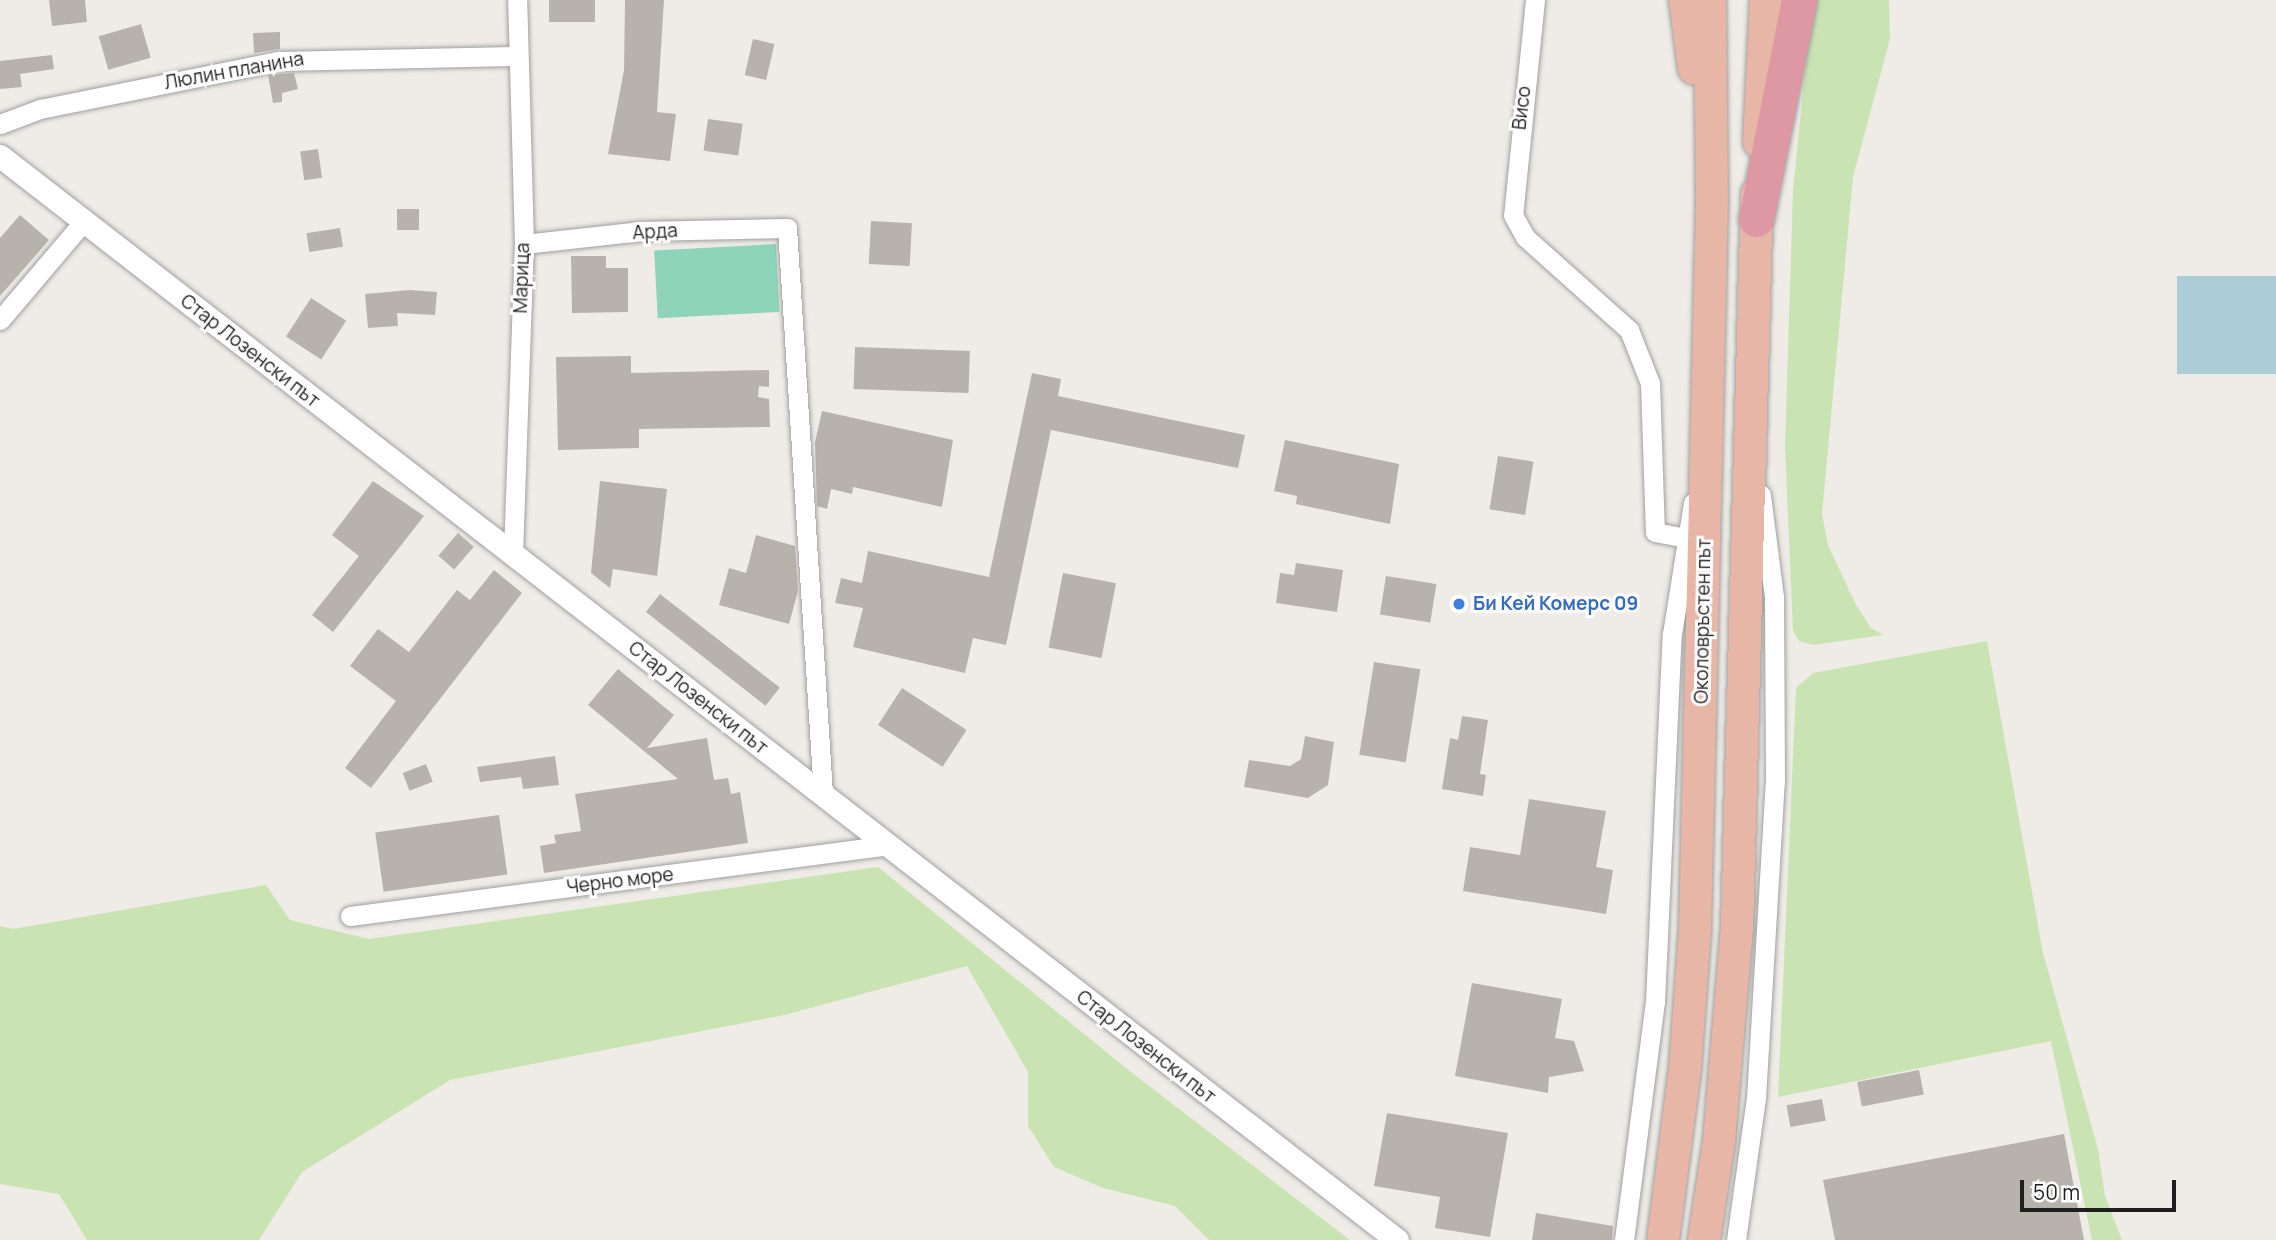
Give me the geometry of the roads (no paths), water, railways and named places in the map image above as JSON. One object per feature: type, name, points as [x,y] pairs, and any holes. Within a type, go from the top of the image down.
[{"type":"highway","points":[[1685,0],[1712,201]]},
{"type":"highway","name":"Околовръстен път","points":[[1663,1240],[1685,1069],[1695,928],[1712,201],[1710,0]]},
{"type":"highway","points":[[1704,1240],[1719,1141],[1737,927],[1750,389],[1766,0]]},
{"type":"highway","points":[[1756,219],[1799,0]]},
{"type":"street","name":"Марица","points":[[513,555],[524,244],[516,56],[517,0]]},
{"type":"street","name":"Висо","points":[[1535,0],[1513,215],[1525,237],[1629,330],[1650,383],[1655,532],[1687,538]]},
{"type":"street","name":"Люлин планина","points":[[0,124],[40,109],[277,61],[516,56]]},
{"type":"street","name":"Стар Лозенски път","points":[[0,156],[1397,1240]]},
{"type":"street","points":[[0,320],[83,222]]},
{"type":"street","name":"Арда","points":[[524,244],[641,232],[787,228],[823,794]]},
{"type":"street","points":[[1736,1240],[1767,971],[1777,704],[1774,597],[1750,389]]},
{"type":"street","points":[[1625,1240],[1655,1002],[1672,634],[1707,398]]},
{"type":"street","name":"Черно море","points":[[349,916],[889,845]]},
{"type":"water","points":[[2177,276],[2276,276],[2276,374],[2177,374]]},
{"type":"place","name":"Би Кей Комерс 09","points":[[1459,604]]}]
